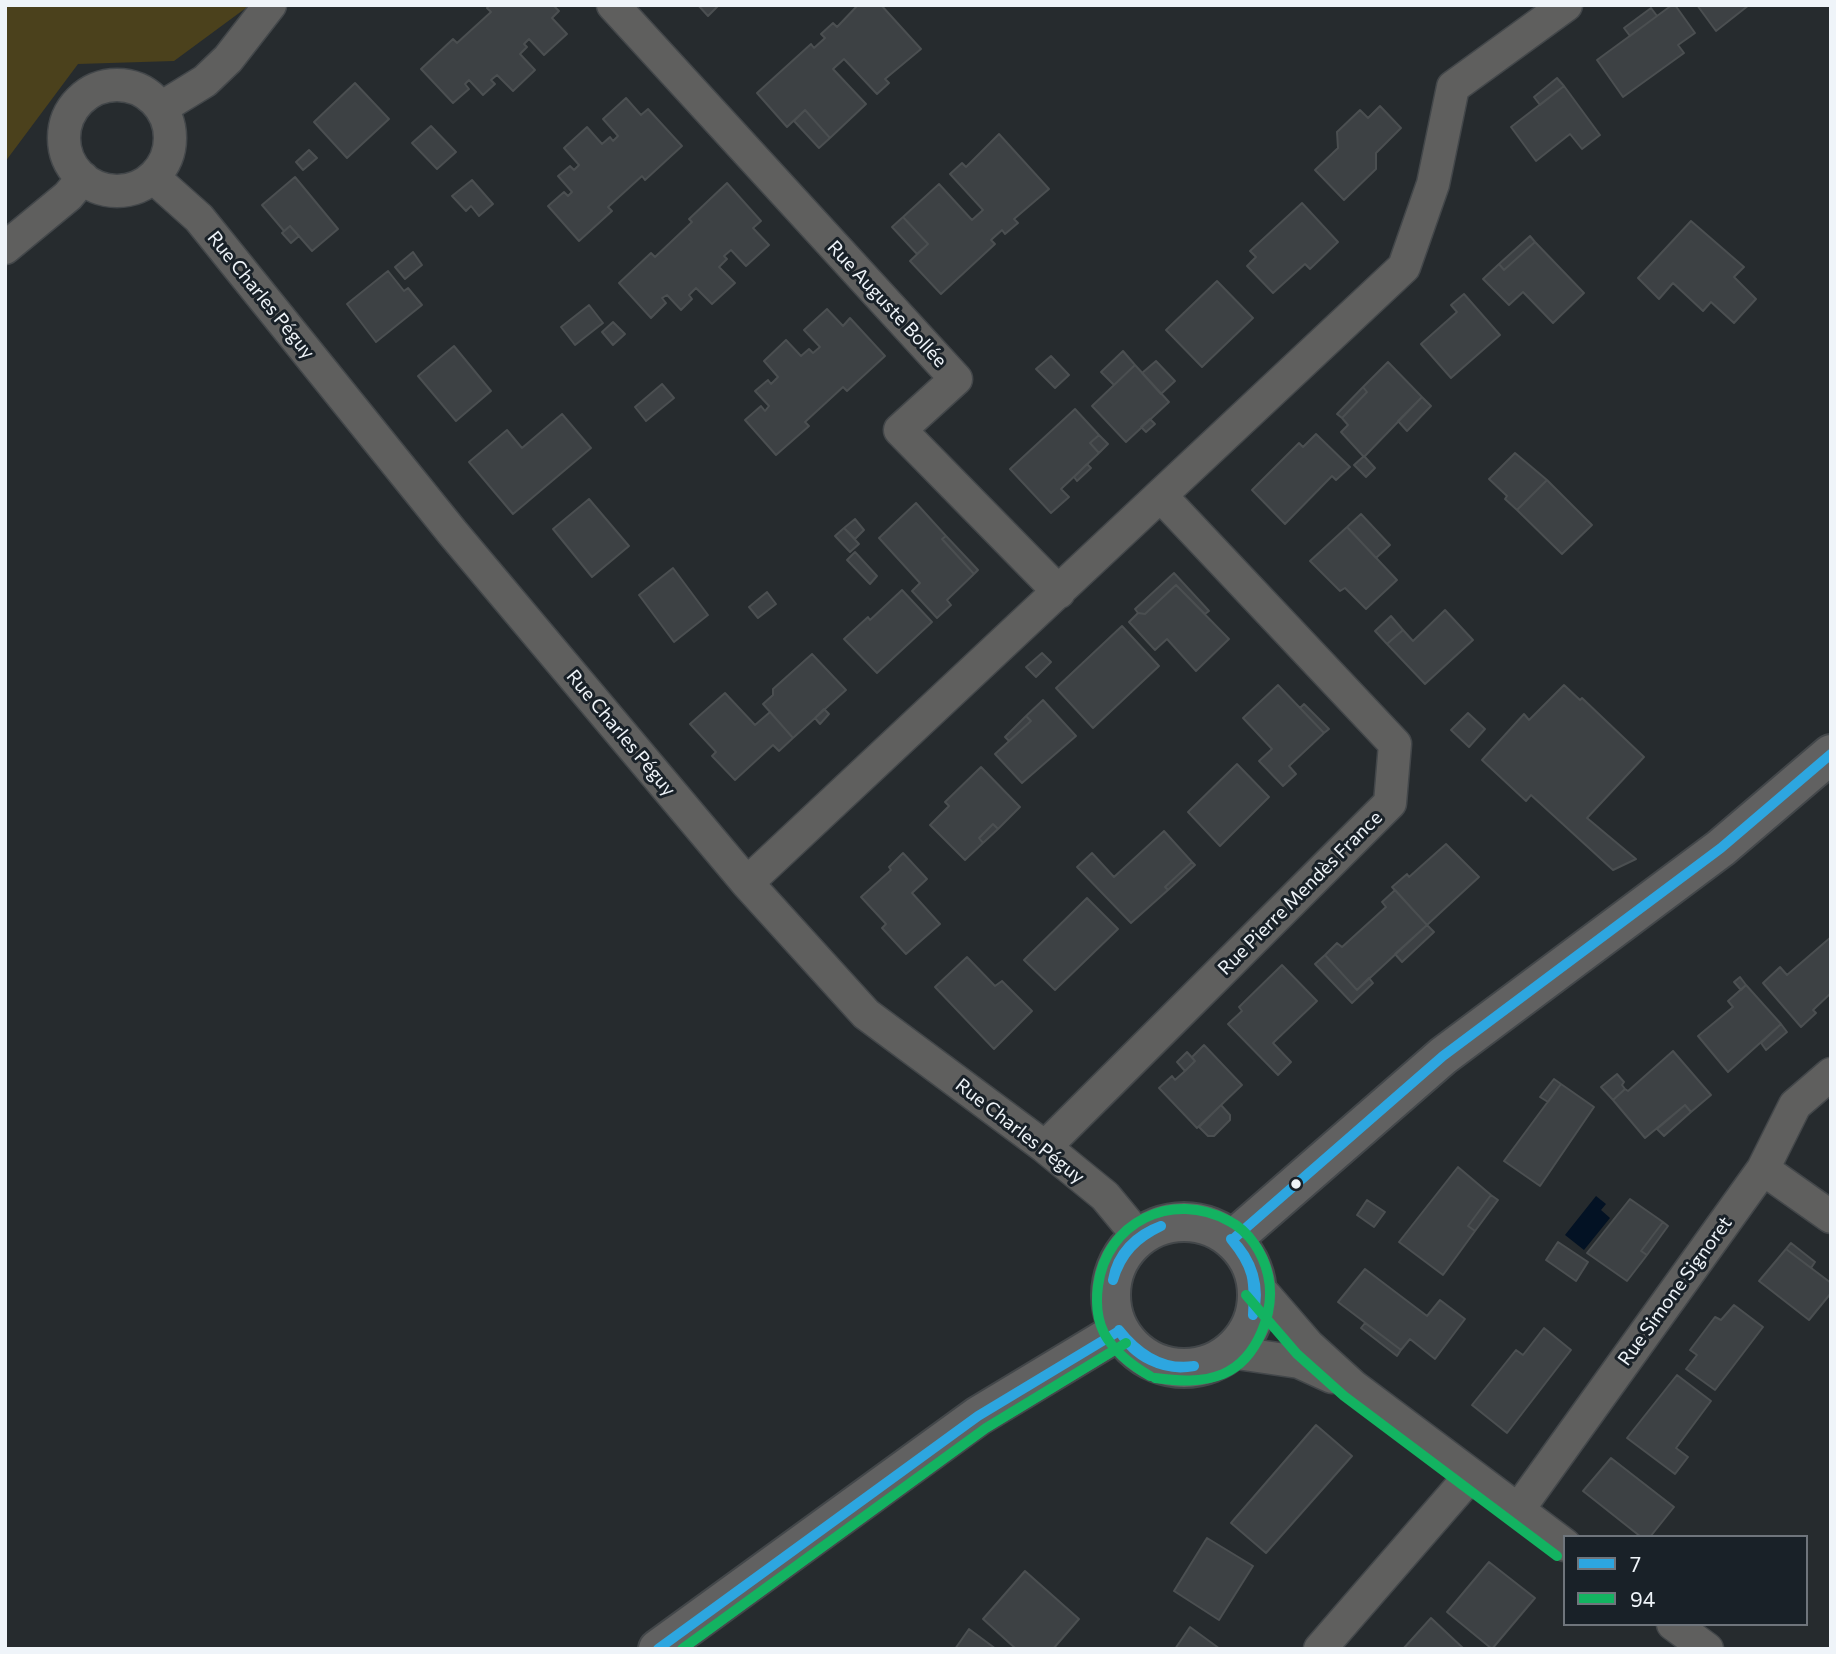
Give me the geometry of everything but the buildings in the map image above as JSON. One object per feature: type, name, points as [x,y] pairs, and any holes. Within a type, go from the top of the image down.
[{"type":"street","points":[[162,108],[205,81],[229,58],[270,5]]},
{"type":"street","name":"Rue Auguste Bollée","points":[[613,5],[956,379],[900,430],[1059,592]]},
{"type":"street","points":[[747,883],[1404,267],[1433,184],[1452,88],[1566,5]]},
{"type":"street","points":[[118,85],[135,88],[150,96],[162,108],[171,137],[163,166],[153,177],[140,186],[118,190],[96,186],[83,178],[69,159],[64,135],[66,122],[74,107],[86,95],[101,87],[118,85]]},
{"type":"street","name":"Rue Charles Péguy","points":[[153,177],[199,218],[452,532],[747,883],[866,1014],[1045,1147],[1105,1196],[1139,1237]]},
{"type":"street","points":[[5,248],[68,196],[83,178]]},
{"type":"street","name":"Rue Pierre Mendès France","points":[[1045,1147],[1390,803],[1395,744],[1161,496]]},
{"type":"street","points":[[1232,1240],[1443,1056],[1721,848],[1831,754]]},
{"type":"street","name":"Rue Simone Signoret","points":[[1518,1510],[1763,1169],[1795,1105],[1831,1074]]},
{"type":"street","points":[[1763,1169],[1831,1217]]},
{"type":"street","points":[[1177,1222],[1196,1223],[1215,1229],[1232,1240],[1244,1253],[1257,1286],[1255,1311],[1246,1334],[1230,1352],[1208,1364],[1183,1368],[1157,1364],[1136,1351],[1119,1331],[1111,1308],[1111,1284],[1116,1266],[1126,1250],[1139,1237],[1156,1227],[1177,1222]]},
{"type":"street","points":[[1257,1286],[1308,1345],[1353,1386],[1563,1544]]},
{"type":"street","points":[[658,1649],[978,1416],[1119,1331]]},
{"type":"street","points":[[1230,1352],[1298,1362],[1353,1386]]},
{"type":"street","points":[[1320,1649],[1471,1475]]},
{"type":"street","points":[[1676,1626],[1707,1649]]},
{"type":"shaded area","points":[[5,5],[250,5],[174,61],[78,64],[5,162]]},
{"type":"water","points":[[1596,1196],[1606,1204],[1601,1210],[1610,1218],[1584,1250],[1565,1235]]},
{"type":"transit line","name":"7","points":[[1232,1240],[1443,1056],[1721,848],[1831,754]]},
{"type":"transit line","name":"94","points":[[1150,1376],[1118,1352],[1102,1328],[1097,1298],[1104,1264],[1114,1244],[1128,1229],[1145,1218],[1165,1211],[1186,1209],[1207,1212],[1236,1225],[1259,1251],[1266,1267],[1270,1289],[1267,1318],[1262,1332],[1246,1357],[1223,1374],[1198,1380],[1155,1378]]},
{"type":"transit line","name":"7","points":[[1113,1280],[1119,1262],[1129,1247],[1161,1226]]},
{"type":"transit line","name":"7","points":[[1113,1280],[1120,1262],[1131,1247],[1161,1226]]},
{"type":"transit line","name":"7","points":[[1231,1239],[1253,1274],[1256,1295],[1253,1315]]},
{"type":"transit line","name":"7","points":[[1231,1239],[1249,1266],[1254,1292],[1253,1315]]},
{"type":"transit line","name":"94","points":[[1246,1295],[1297,1354],[1344,1396],[1557,1556]]},
{"type":"transit line","name":"7","points":[[1119,1330],[1134,1346],[1152,1359],[1171,1366],[1194,1366]]},
{"type":"transit line","name":"7","points":[[1119,1330],[1133,1348],[1151,1360],[1172,1367],[1194,1366]]},
{"type":"transit line","name":"7","points":[[658,1649],[978,1416],[1119,1331]]},
{"type":"transit line","name":"94","points":[[682,1649],[986,1428],[1126,1343]]}]
